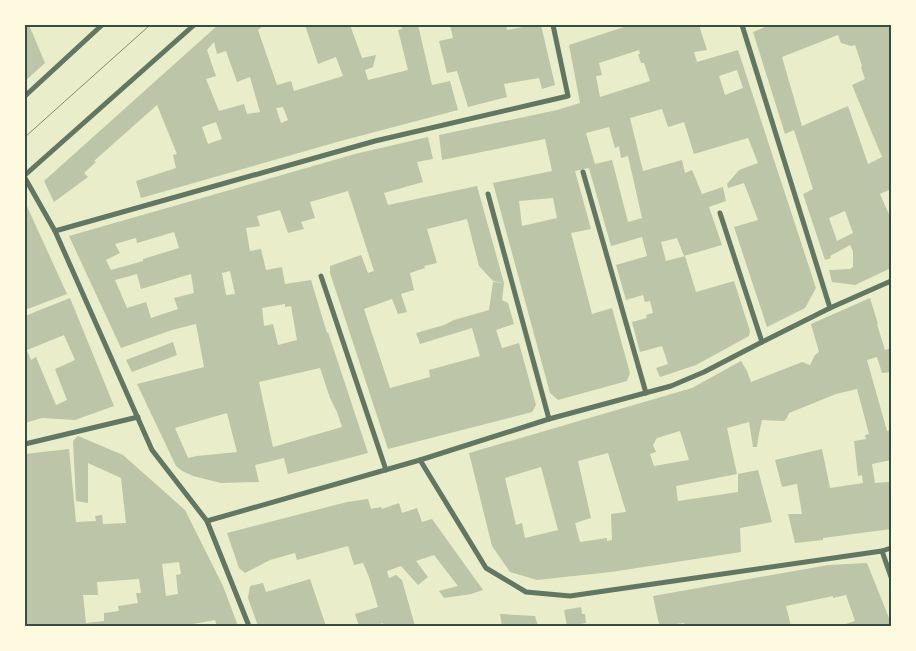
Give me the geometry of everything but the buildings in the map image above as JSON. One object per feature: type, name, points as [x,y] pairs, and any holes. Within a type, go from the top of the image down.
[{"type":"street","points":[[25,96],[102,25]]},
{"type":"street","points":[[194,25],[25,176],[55,231],[152,450],[207,521],[249,626]]},
{"type":"street","points":[[55,231],[375,141],[568,96],[552,25]]},
{"type":"street","points":[[742,25],[830,308]]},
{"type":"street","points":[[583,172],[646,393]]},
{"type":"street","points":[[488,194],[549,419]]},
{"type":"street","points":[[720,213],[762,342]]},
{"type":"street","points":[[321,276],[386,470]]},
{"type":"street","points":[[207,521],[420,460],[549,419],[671,386],[704,372],[830,308],[891,281]]},
{"type":"street","points":[[25,444],[138,418]]},
{"type":"street","points":[[420,460],[486,568],[526,592],[570,596],[882,551],[891,548]]},
{"type":"street","points":[[882,551],[891,577]]},
{"type":"tram line","points":[[25,137],[150,25]]}]
